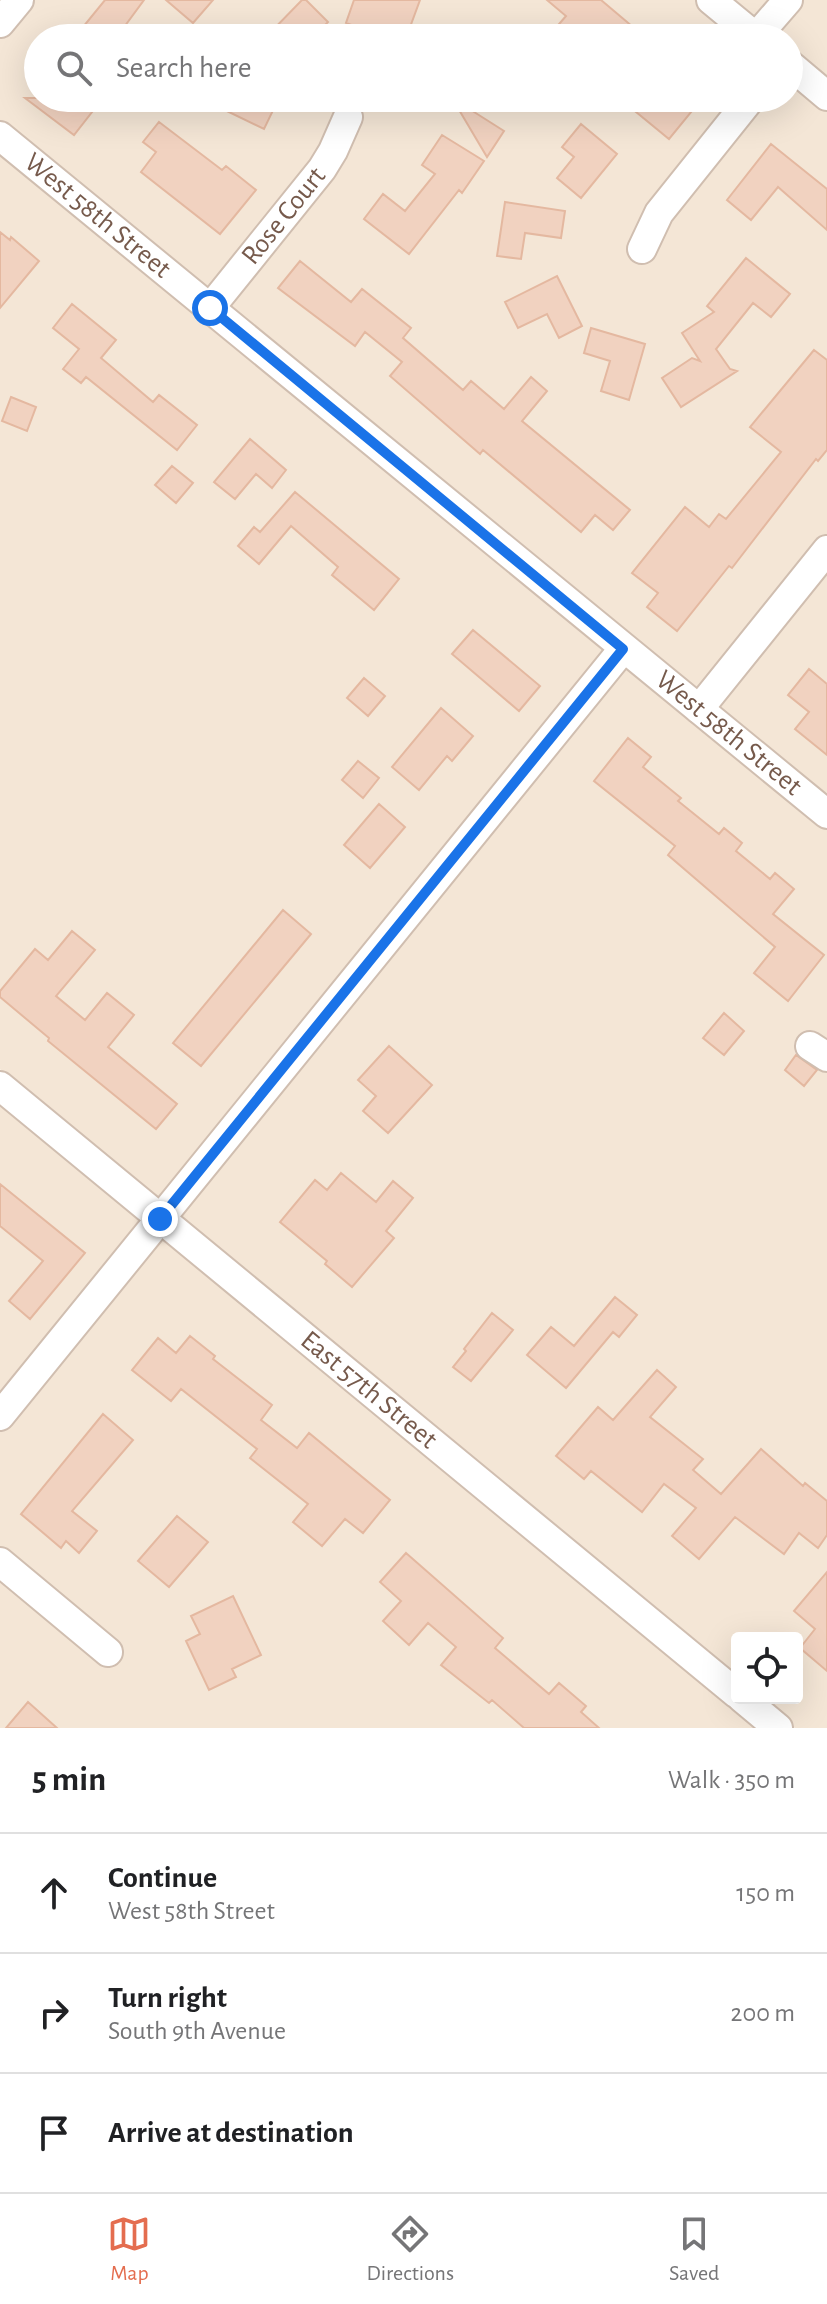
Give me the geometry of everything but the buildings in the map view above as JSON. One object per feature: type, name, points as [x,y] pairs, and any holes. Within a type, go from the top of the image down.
[{"type":"street","points":[[0,23],[19,0]]},
{"type":"street","points":[[711,0],[739,24]]},
{"type":"street","points":[[768,24],[788,0]]},
{"type":"street","points":[[803,76],[827,96]]},
{"type":"street","points":[[642,249],[659,213],[740,112]]},
{"type":"street","name":"Rose Court","points":[[210,308],[322,169],[348,117]]},
{"type":"street","name":"West 58th Street","points":[[0,136],[827,814]]},
{"type":"street","points":[[699,709],[827,550]]},
{"type":"street","points":[[0,1416],[623,649]]},
{"type":"street","name":"East 57th Street","points":[[0,1086],[731,1689]]},
{"type":"street","points":[[0,1562],[108,1652]]},
{"type":"street","points":[[749,1704],[778,1728]]},
{"type":"shaded area","points":[[0,0],[827,0],[827,792],[823,797],[0,121]]},
{"type":"shaded area","points":[[0,155],[827,829],[827,1728],[795,1728],[765,1704],[803,1704],[803,1632],[731,1632],[731,1675],[0,1069]]},
{"type":"shaded area","points":[[0,1105],[731,1700],[731,1704],[736,1704],[765,1728],[0,1728]]},
{"type":"route","points":[[160,1219],[623,649],[210,308]]}]
